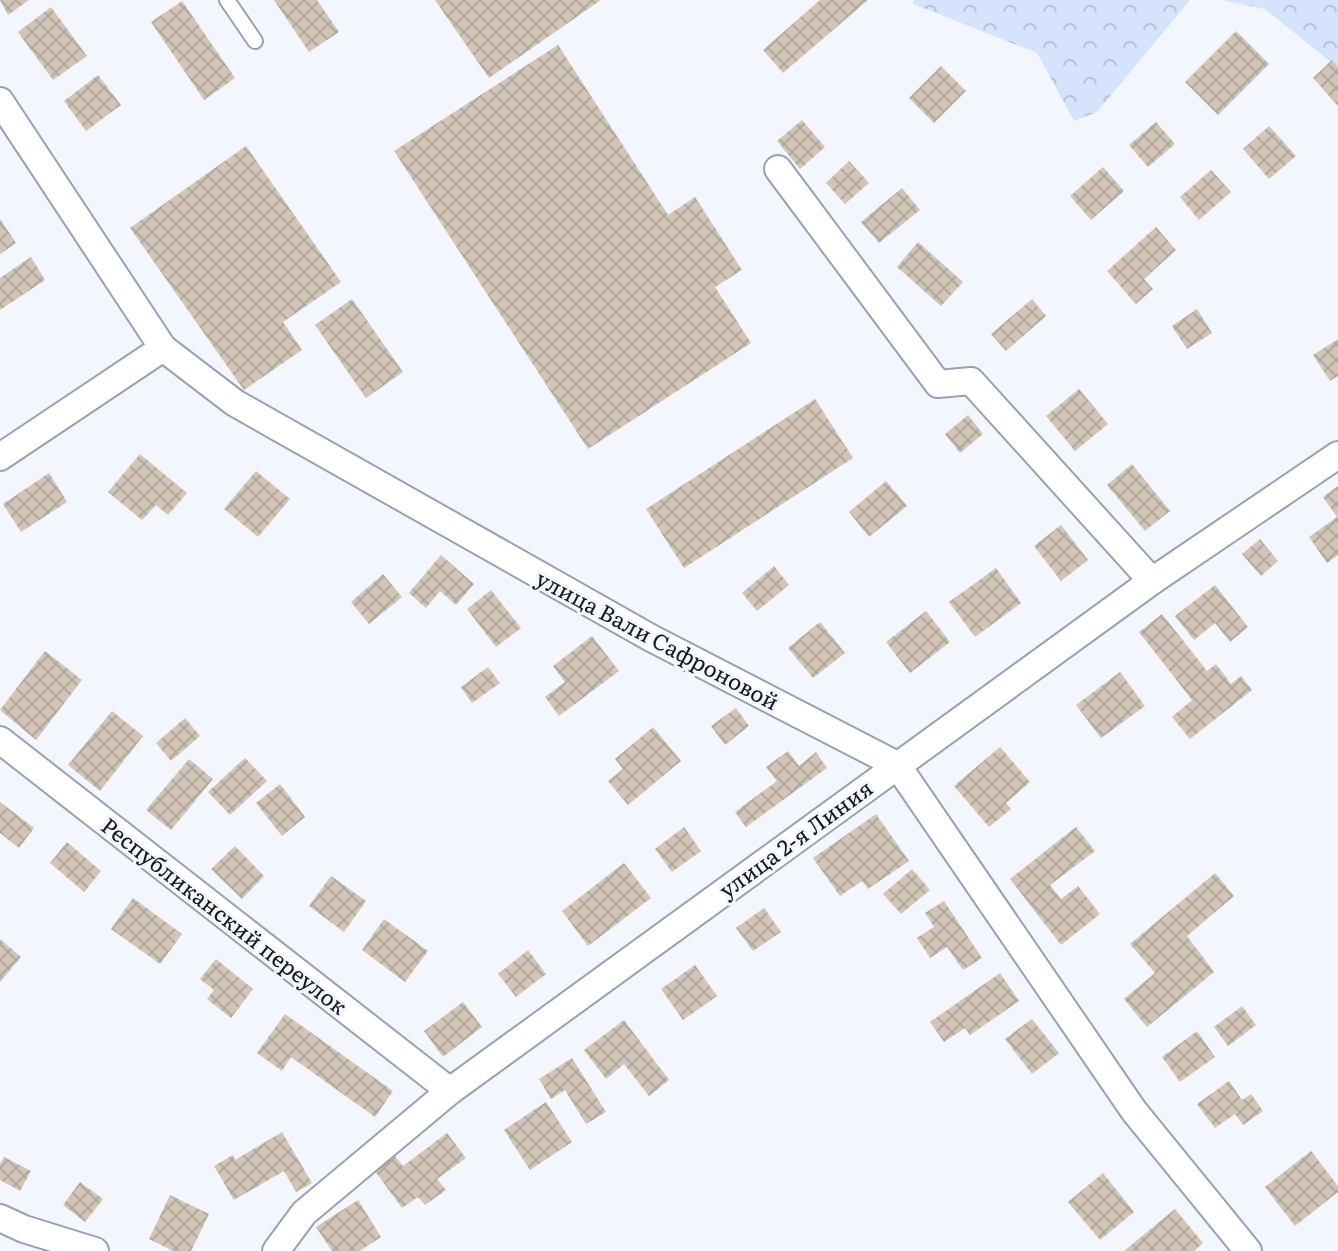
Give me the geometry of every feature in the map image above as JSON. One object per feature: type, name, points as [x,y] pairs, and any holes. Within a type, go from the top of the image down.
[{"type":"street","name":"улица Вали Сафроновой","points":[[0,101],[163,348],[235,403],[651,638],[897,765],[1134,1111],[1248,1251]]},
{"type":"street","points":[[778,169],[938,384],[971,381],[1152,581]]},
{"type":"street","points":[[0,457],[163,348]]},
{"type":"street","name":"улица 2-я Линия","points":[[276,1251],[304,1213],[450,1091],[1152,581],[1338,455]]},
{"type":"street","name":"Республиканский переулок","points":[[0,740],[450,1091]]},
{"type":"street","points":[[0,1218],[24,1229],[95,1251]]},
{"type":"lane","points":[[227,0],[255,41]]},
{"type":"green space","points":[[914,0],[1190,0],[1097,112],[1074,121],[1037,53],[913,4]]},
{"type":"green space","points":[[1222,0],[1338,0],[1338,68],[1265,9]]},
{"type":"building","points":[[0,0],[29,0],[8,15]]},
{"type":"building","points":[[274,0],[317,0],[339,32],[309,52]]},
{"type":"building","points":[[435,0],[601,0],[489,78]]},
{"type":"building","points":[[820,0],[868,0],[783,73],[763,50]]},
{"type":"building","points":[[182,1],[235,78],[204,100],[151,22]]},
{"type":"building","points":[[51,7],[87,56],[53,80],[18,32]]},
{"type":"building","points":[[1236,31],[1269,64],[1218,115],[1185,82]]},
{"type":"building","points":[[558,45],[668,215],[695,197],[742,270],[715,287],[751,343],[588,449],[394,151]]},
{"type":"building","points":[[1332,60],[1338,67],[1338,106],[1313,78]]},
{"type":"building","points":[[941,66],[966,91],[934,123],[909,98]]},
{"type":"building","points":[[98,75],[121,105],[86,131],[64,101]]},
{"type":"building","points":[[802,120],[825,147],[800,169],[777,141]]},
{"type":"building","points":[[1156,122],[1175,144],[1148,167],[1129,145]]},
{"type":"building","points":[[1269,126],[1296,156],[1269,179],[1243,149]]},
{"type":"building","points":[[246,146],[341,282],[283,322],[302,350],[244,390],[130,228]]},
{"type":"building","points":[[849,161],[869,183],[845,204],[826,183]]},
{"type":"building","points":[[1103,167],[1124,191],[1091,220],[1070,196]]},
{"type":"building","points":[[1211,170],[1231,192],[1199,220],[1180,197]]},
{"type":"building","points":[[902,188],[920,210],[879,243],[861,222]]},
{"type":"building","points":[[0,219],[16,243],[0,254]]},
{"type":"building","points":[[1156,227],[1176,250],[1144,279],[1153,289],[1136,304],[1107,271]]},
{"type":"building","points":[[918,242],[963,282],[941,306],[897,267]]},
{"type":"building","points":[[31,257],[45,280],[0,310],[0,278]]},
{"type":"building","points":[[352,299],[403,372],[366,398],[315,325]]},
{"type":"building","points":[[1032,299],[1046,316],[1006,351],[991,334]]},
{"type":"building","points":[[1197,309],[1212,333],[1187,349],[1172,326]]},
{"type":"building","points":[[1338,339],[1338,376],[1330,381],[1313,355]]},
{"type":"building","points":[[1079,389],[1108,424],[1075,451],[1046,416]]},
{"type":"building","points":[[815,399],[853,458],[684,568],[646,509]]},
{"type":"building","points":[[968,415],[983,434],[960,453],[945,434]]},
{"type":"building","points":[[140,454],[187,493],[168,515],[156,505],[142,520],[108,492]]},
{"type":"building","points":[[1132,464],[1170,511],[1145,531],[1107,485]]},
{"type":"building","points":[[256,471],[290,499],[258,537],[224,509]]},
{"type":"building","points":[[49,473],[67,502],[21,532],[3,504]]},
{"type":"building","points":[[886,481],[907,506],[869,537],[849,512]]},
{"type":"building","points":[[1338,486],[1338,555],[1327,563],[1309,537],[1337,517],[1323,497]]},
{"type":"building","points":[[1061,525],[1088,560],[1061,581],[1034,546]]},
{"type":"building","points":[[1260,539],[1278,561],[1261,576],[1242,554]]},
{"type":"building","points":[[441,555],[474,584],[456,605],[440,591],[426,608],[409,593]]},
{"type":"building","points":[[774,566],[789,585],[757,611],[742,593]]},
{"type":"building","points":[[996,568],[1021,603],[975,637],[949,602]]},
{"type":"building","points":[[383,574],[402,597],[369,624],[351,602]]},
{"type":"building","points":[[1215,585],[1248,627],[1230,642],[1215,623],[1194,640],[1175,616]]},
{"type":"building","points":[[491,590],[521,628],[496,647],[467,609]]},
{"type":"building","points":[[926,611],[950,642],[910,673],[886,642]]},
{"type":"building","points":[[1162,614],[1207,671],[1216,664],[1231,684],[1241,676],[1252,690],[1190,739],[1172,717],[1192,700],[1139,632]]},
{"type":"building","points":[[820,622],[845,653],[813,678],[788,648]]},
{"type":"building","points":[[592,636],[619,671],[559,716],[545,697],[565,682],[553,666]]},
{"type":"building","points":[[45,651],[82,680],[36,740],[0,710]]},
{"type":"building","points":[[488,667],[500,683],[472,703],[461,687]]},
{"type":"building","points":[[1120,672],[1145,706],[1101,738],[1076,705]]},
{"type":"building","points":[[736,708],[749,726],[725,745],[711,726]]},
{"type":"building","points":[[112,711],[143,736],[100,791],[68,765]]},
{"type":"building","points":[[185,718],[200,736],[171,761],[156,743]]},
{"type":"building","points":[[653,727],[681,761],[628,805],[608,781],[623,769],[615,759]]},
{"type":"building","points":[[1000,747],[1030,782],[1006,803],[1011,809],[989,827],[954,786]]},
{"type":"building","points":[[788,751],[799,766],[816,752],[827,768],[746,827],[735,812],[777,781],[766,767]]},
{"type":"building","points":[[245,758],[267,781],[230,815],[208,792]]},
{"type":"building","points":[[189,759],[213,779],[171,830],[146,810]]},
{"type":"building","points":[[280,784],[305,817],[282,836],[256,803]]},
{"type":"building","points":[[0,802],[34,828],[19,848],[0,833]]},
{"type":"building","points":[[876,814],[909,861],[868,889],[862,881],[840,896],[813,858]]},
{"type":"building","points":[[684,827],[701,851],[672,872],[655,849]]},
{"type":"building","points":[[1076,827],[1095,851],[1050,885],[1061,899],[1078,886],[1100,914],[1061,945],[1010,879]]},
{"type":"building","points":[[67,842],[101,871],[84,892],[50,863]]},
{"type":"building","points":[[235,846],[264,876],[242,899],[211,869]]},
{"type":"building","points":[[624,863],[651,898],[588,946],[562,911]]},
{"type":"building","points":[[912,869],[930,890],[901,914],[883,894]]},
{"type":"building","points":[[1215,873],[1234,896],[1187,936],[1214,972],[1147,1027],[1124,999],[1155,973],[1130,944]]},
{"type":"building","points":[[331,876],[366,901],[344,932],[309,906]]},
{"type":"building","points":[[133,898],[182,934],[160,964],[111,929]]},
{"type":"building","points":[[944,901],[982,958],[963,970],[947,947],[930,958],[917,938],[934,927],[925,913]]},
{"type":"building","points":[[764,908],[781,932],[753,951],[736,928]]},
{"type":"building","points":[[384,919],[428,951],[405,982],[362,950]]},
{"type":"building","points":[[0,939],[21,957],[0,982]]},
{"type":"building","points":[[528,950],[546,974],[516,997],[498,974]]},
{"type":"building","points":[[216,959],[253,989],[231,1018],[207,999],[214,990],[200,979]]},
{"type":"building","points":[[695,965],[717,996],[683,1020],[661,989]]},
{"type":"building","points":[[1000,973],[1019,1001],[970,1035],[965,1028],[944,1042],[930,1022]]},
{"type":"building","points":[[463,1002],[482,1027],[443,1057],[424,1031]]},
{"type":"building","points":[[1242,1006],[1256,1025],[1228,1046],[1214,1027]]},
{"type":"building","points":[[285,1014],[393,1091],[375,1117],[291,1057],[282,1071],[257,1053]]},
{"type":"building","points":[[1032,1019],[1059,1053],[1032,1074],[1005,1039]]},
{"type":"building","points":[[624,1020],[669,1080],[649,1096],[624,1064],[606,1079],[584,1050]]},
{"type":"building","points":[[1197,1031],[1215,1057],[1180,1082],[1162,1057]]},
{"type":"building","points":[[572,1058],[606,1112],[586,1124],[565,1090],[551,1099],[539,1079]]},
{"type":"building","points":[[1229,1081],[1242,1100],[1251,1094],[1263,1111],[1243,1125],[1235,1114],[1215,1128],[1197,1104]]},
{"type":"building","points":[[546,1102],[572,1142],[530,1170],[504,1130]]},
{"type":"building","points":[[282,1132],[312,1183],[296,1192],[284,1171],[234,1200],[214,1166],[233,1155],[235,1160]]},
{"type":"building","points":[[447,1133],[466,1158],[437,1179],[446,1190],[425,1205],[418,1197],[402,1208],[375,1171],[395,1156],[403,1166]]},
{"type":"building","points":[[1311,1151],[1338,1186],[1338,1192],[1295,1226],[1265,1187]]},
{"type":"building","points":[[4,1157],[31,1171],[20,1191],[0,1180],[0,1164]]},
{"type":"building","points":[[1103,1173],[1134,1212],[1100,1240],[1068,1202]]},
{"type":"building","points":[[80,1182],[103,1199],[85,1222],[63,1205]]},
{"type":"building","points":[[170,1195],[209,1214],[191,1251],[173,1251],[149,1239]]},
{"type":"building","points":[[358,1200],[381,1237],[360,1251],[332,1251],[316,1227]]},
{"type":"building","points":[[1175,1209],[1203,1243],[1194,1251],[1124,1251]]}]
